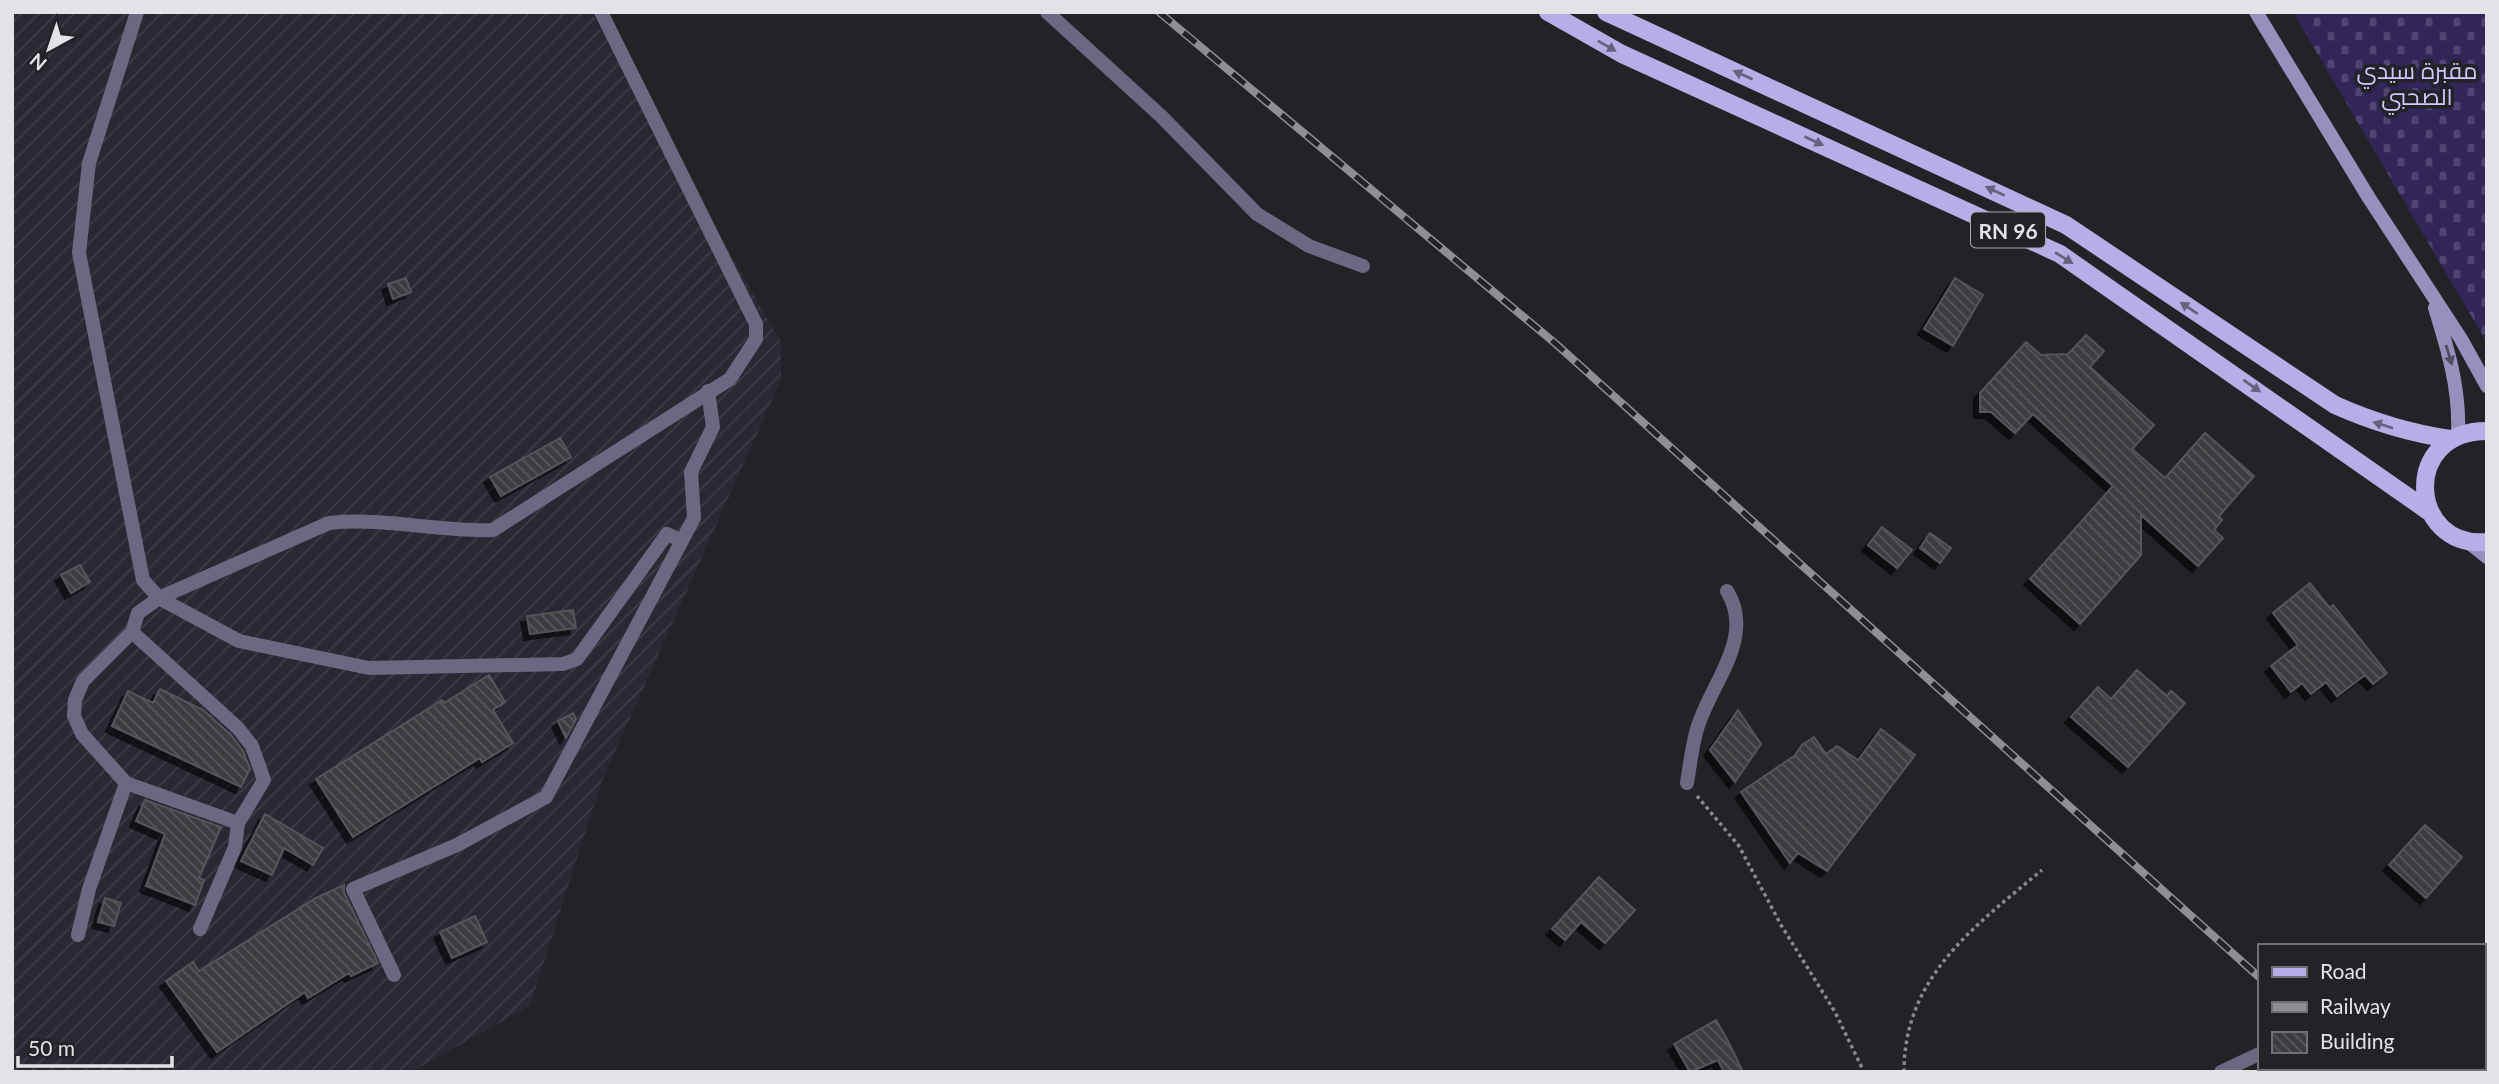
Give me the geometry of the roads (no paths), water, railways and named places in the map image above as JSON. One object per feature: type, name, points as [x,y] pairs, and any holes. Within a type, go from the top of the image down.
[{"type":"main road","name":"RN 96","points":[[1548,12],[1622,54],[2060,254],[2431,513]]},
{"type":"main road","name":"RN 96","points":[[1606,12],[2066,225],[2335,405],[2410,433],[2454,437]]},
{"type":"main road","points":[[2256,12],[2487,386]]},
{"type":"main road","points":[[2429,290],[2454,368],[2459,408],[2454,437]]},
{"type":"main road","points":[[2487,430],[2454,437],[2437,450],[2424,481],[2425,498],[2431,513],[2452,535],[2467,541],[2487,557]]},
{"type":"main road","points":[[2467,541],[2487,542]]},
{"type":"street","points":[[137,12],[89,163],[79,253],[142,580],[159,598],[239,641],[369,668],[563,664],[577,659],[667,534],[682,541]]},
{"type":"street","points":[[238,822],[126,783],[82,734],[74,716],[75,700],[83,681],[132,632],[138,613],[159,598],[330,523],[358,520],[467,531],[493,530],[730,379],[756,339],[757,324],[601,12]]},
{"type":"street","points":[[1047,12],[1162,117],[1257,214],[1309,246],[1363,266]]},
{"type":"street","points":[[394,975],[353,889],[457,845],[546,797],[694,518],[691,472],[713,427],[708,391]]},
{"type":"street","points":[[1687,783],[1697,728],[1733,648],[1739,624],[1735,603],[1727,591]]},
{"type":"street","points":[[132,632],[238,728],[253,746],[264,780],[238,822],[235,847],[200,929]]},
{"type":"street","points":[[78,935],[89,889],[126,783]]},
{"type":"street","points":[[2221,1072],[2258,1054]]},
{"type":"railway","points":[[1159,12],[1556,344],[2258,976]]},
{"type":"park label","name":"مقبرة سيدي الصحبي","points":[[2417,83]]}]
